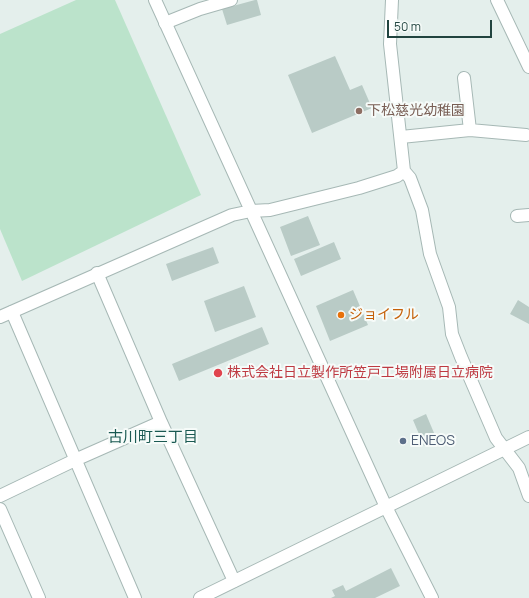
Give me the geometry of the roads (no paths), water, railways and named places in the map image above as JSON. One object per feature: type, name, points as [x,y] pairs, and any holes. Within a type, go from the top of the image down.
[{"type":"street","points":[[155,0],[386,507],[432,598]]},
{"type":"street","points":[[165,23],[200,9],[231,0]]},
{"type":"street","points":[[392,0],[390,44],[404,171],[410,178],[422,210],[430,254],[449,307],[452,334],[496,438],[506,448],[519,468],[529,496]]},
{"type":"street","points":[[497,0],[529,67]]},
{"type":"street","points":[[464,78],[470,130]]},
{"type":"street","points":[[401,137],[470,130],[526,135]]},
{"type":"street","points":[[0,317],[97,273],[232,215],[251,211],[270,210],[359,188],[397,176],[404,171]]},
{"type":"street","points":[[97,273],[161,422],[234,581]]},
{"type":"street","points":[[12,312],[74,460],[135,598]]},
{"type":"street","points":[[0,496],[74,460],[161,422]]},
{"type":"street","points":[[200,598],[529,437]]},
{"type":"street","points":[[0,509],[39,598]]},
{"type":"place","name":"下松慈光幼稚園","points":[[359,111]]},
{"type":"place","name":"ジョイフル","points":[[341,315]]},
{"type":"place","name":"株式会社日立製作所笠戸工場附属日立病院","points":[[218,373]]},
{"type":"place","name":"ENEOS","points":[[403,441]]},
{"type":"district","name":"古川町三丁目","points":[[153,438]]}]
